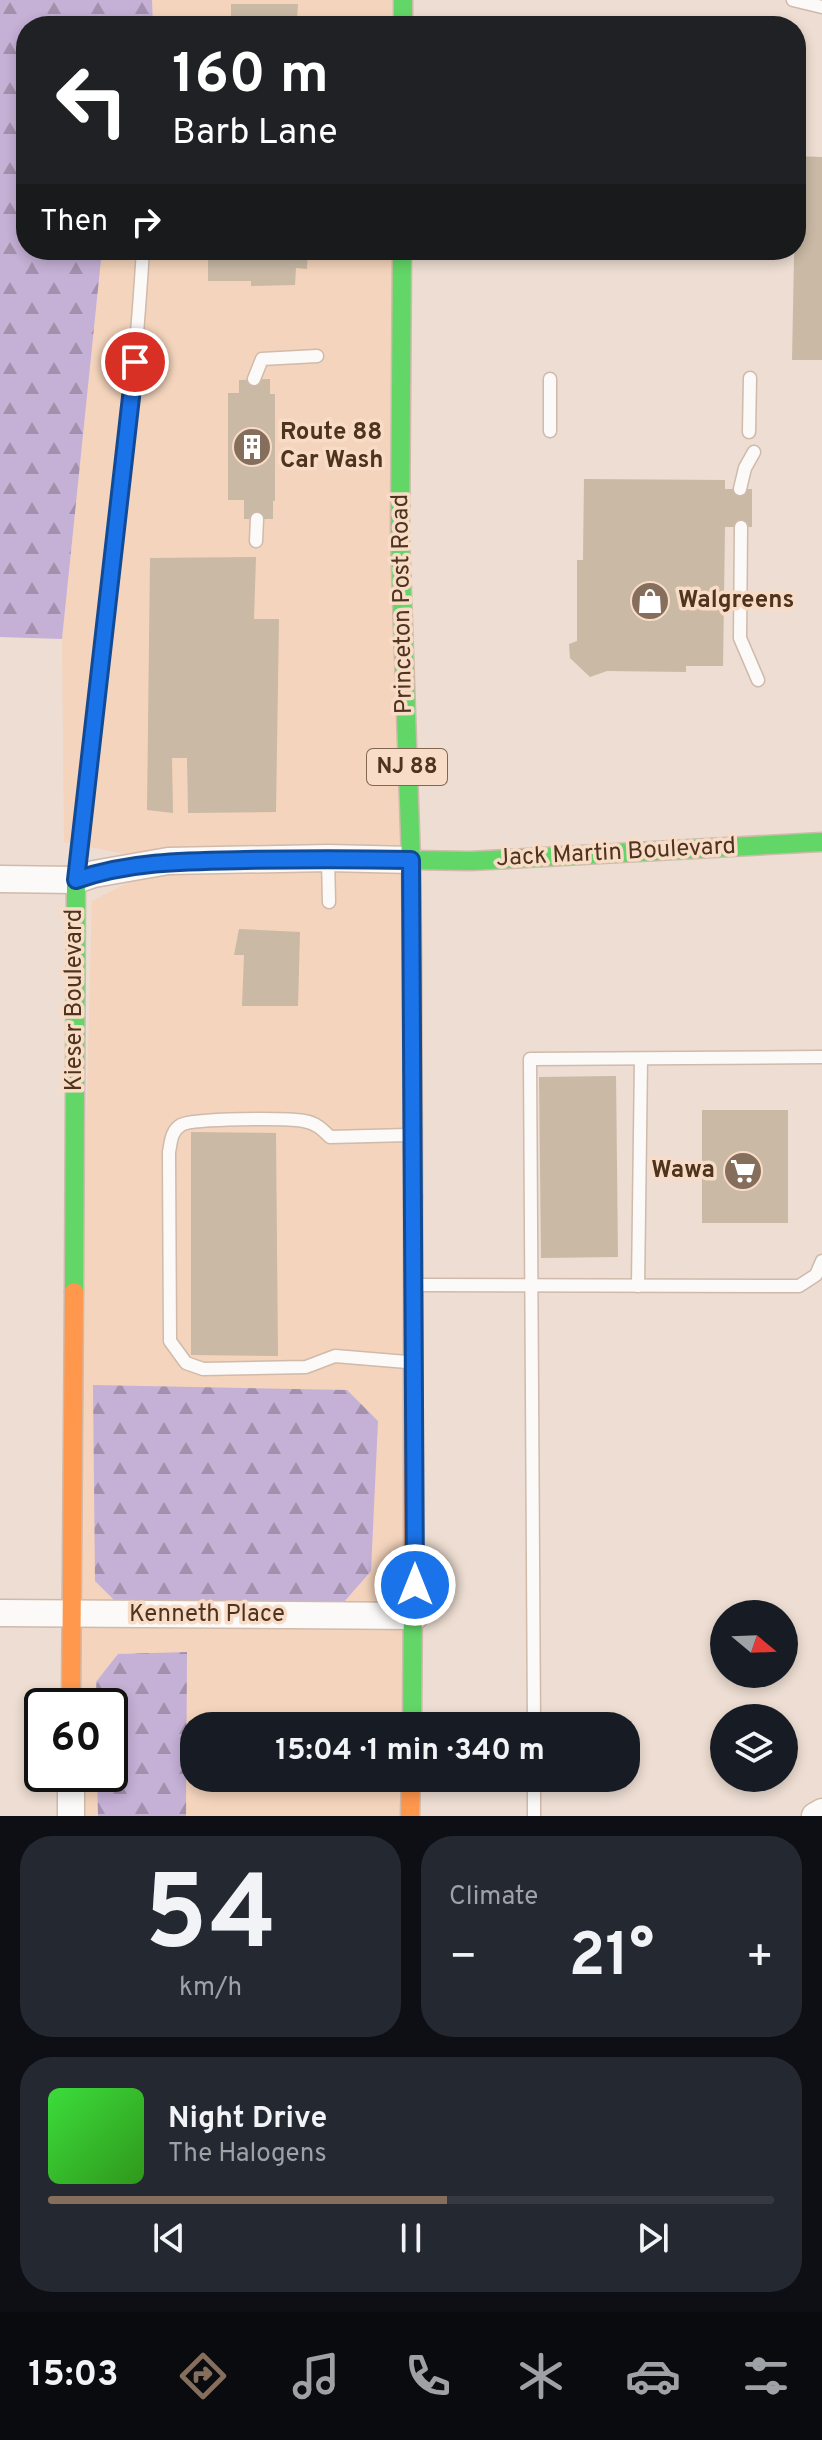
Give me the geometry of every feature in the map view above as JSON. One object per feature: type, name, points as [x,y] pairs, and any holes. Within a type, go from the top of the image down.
[{"type":"main road","name":"Princeton Post Road","points":[[402,260],[400,538],[411,860],[415,1616],[412,1712]]},
{"type":"main road","name":"Jack Martin Boulevard","points":[[411,860],[471,861],[822,842]]},
{"type":"main road","name":"Kieser Boulevard","points":[[71,1688],[76,880]]},
{"type":"main road","points":[[410,1816],[411,1792]]},
{"type":"street","points":[[0,879],[76,880],[168,861],[411,860]]},
{"type":"street","name":"Kenneth Place","points":[[0,1613],[415,1616]]},
{"type":"street","points":[[71,1792],[71,1816]]},
{"type":"street","points":[[815,1816],[822,1812]]},
{"type":"lane","points":[[793,0],[822,7]]},
{"type":"lane","name":"Kieser Boulevard","points":[[76,880],[115,546],[138,331],[142,260]]},
{"type":"lane","points":[[254,379],[262,359],[317,356]]},
{"type":"lane","points":[[749,432],[750,378]]},
{"type":"lane","points":[[550,379],[550,431]]},
{"type":"lane","points":[[740,489],[745,468],[754,452]]},
{"type":"lane","points":[[256,541],[257,519]]},
{"type":"lane","points":[[741,527],[740,638],[758,680]]},
{"type":"lane","points":[[328,858],[329,902]]},
{"type":"lane","points":[[534,1712],[530,1059],[822,1057]]},
{"type":"lane","points":[[638,1286],[641,1059]]},
{"type":"lane","points":[[412,1134],[330,1137],[320,1126],[305,1121],[223,1120],[182,1124],[173,1133],[169,1152],[170,1341],[186,1363],[203,1369],[306,1367],[335,1356],[414,1363]]},
{"type":"lane","points":[[413,1285],[799,1286],[816,1275],[822,1261]]},
{"type":"lane","points":[[534,1792],[534,1816]]},
{"type":"shaded area","points":[[152,0],[403,0],[403,16],[153,16]]},
{"type":"shaded area","points":[[101,260],[405,260],[412,1712],[180,1712],[180,1792],[411,1792],[410,1816],[71,1816],[71,1792],[128,1792],[128,1688],[71,1688],[92,901],[167,862],[64,842],[62,639]]},
{"type":"green space","points":[[0,0],[152,0],[153,16],[16,16],[16,260],[101,260],[62,639],[0,637]]},
{"type":"green space","points":[[93,1385],[347,1390],[378,1421],[371,1571],[344,1602],[116,1602],[95,1581]]},
{"type":"green space","points":[[187,1652],[187,1712],[180,1712],[180,1792],[186,1792],[186,1816],[98,1816],[97,1792],[128,1792],[128,1688],[96,1688],[96,1682],[118,1654]]},
{"type":"building","points":[[231,4],[298,4],[297,16],[231,16]]},
{"type":"building","points":[[806,156],[822,157],[822,360],[792,360],[794,260],[806,260]]},
{"type":"building","points":[[208,260],[307,260],[307,269],[296,268],[295,285],[251,286],[251,281],[208,281]]},
{"type":"building","name":"Route 88 Car Wash","points":[[270,379],[270,394],[275,394],[273,519],[244,519],[244,500],[228,500],[228,393],[239,393],[239,380]]},
{"type":"building","name":"Walgreens","points":[[584,479],[725,480],[725,489],[752,489],[752,527],[725,527],[723,666],[686,666],[686,672],[607,671],[590,677],[570,658],[569,644],[577,641],[577,560],[583,560]]},
{"type":"building","points":[[256,557],[254,619],[279,619],[276,812],[188,813],[187,758],[172,758],[173,813],[147,810],[150,558]]},
{"type":"building","points":[[239,929],[300,932],[298,1006],[242,1006],[244,955],[234,955]]},
{"type":"building","name":"Wawa","points":[[616,1076],[618,1257],[541,1258],[539,1077]]},
{"type":"building","points":[[702,1110],[788,1110],[788,1223],[702,1223]]},
{"type":"building","points":[[191,1132],[276,1133],[278,1356],[191,1355]]},
{"type":"traffic: fast","points":[[403,0],[403,16]]},
{"type":"traffic: fast","points":[[402,260],[400,538],[412,958]]},
{"type":"traffic: fast","points":[[411,860],[471,861],[822,842]]},
{"type":"traffic: fast","points":[[74,1292],[76,880]]},
{"type":"traffic: fast","points":[[412,1712],[413,1588]]},
{"type":"traffic: slow","points":[[413,1197],[413,1588]]},
{"type":"traffic: slow","points":[[71,1688],[74,1292]]},
{"type":"traffic: slow","points":[[410,1816],[411,1792]]},
{"type":"traffic: jam","points":[[412,958],[413,1197]]},
{"type":"place","name":"Route 88 Car Wash","points":[[252,447]]},
{"type":"place","name":"Walgreens","points":[[650,601]]},
{"type":"place","name":"Wawa","points":[[743,1171]]},
{"type":"route","points":[[135,362],[76,880],[168,861],[411,860],[415,1585]]}]
